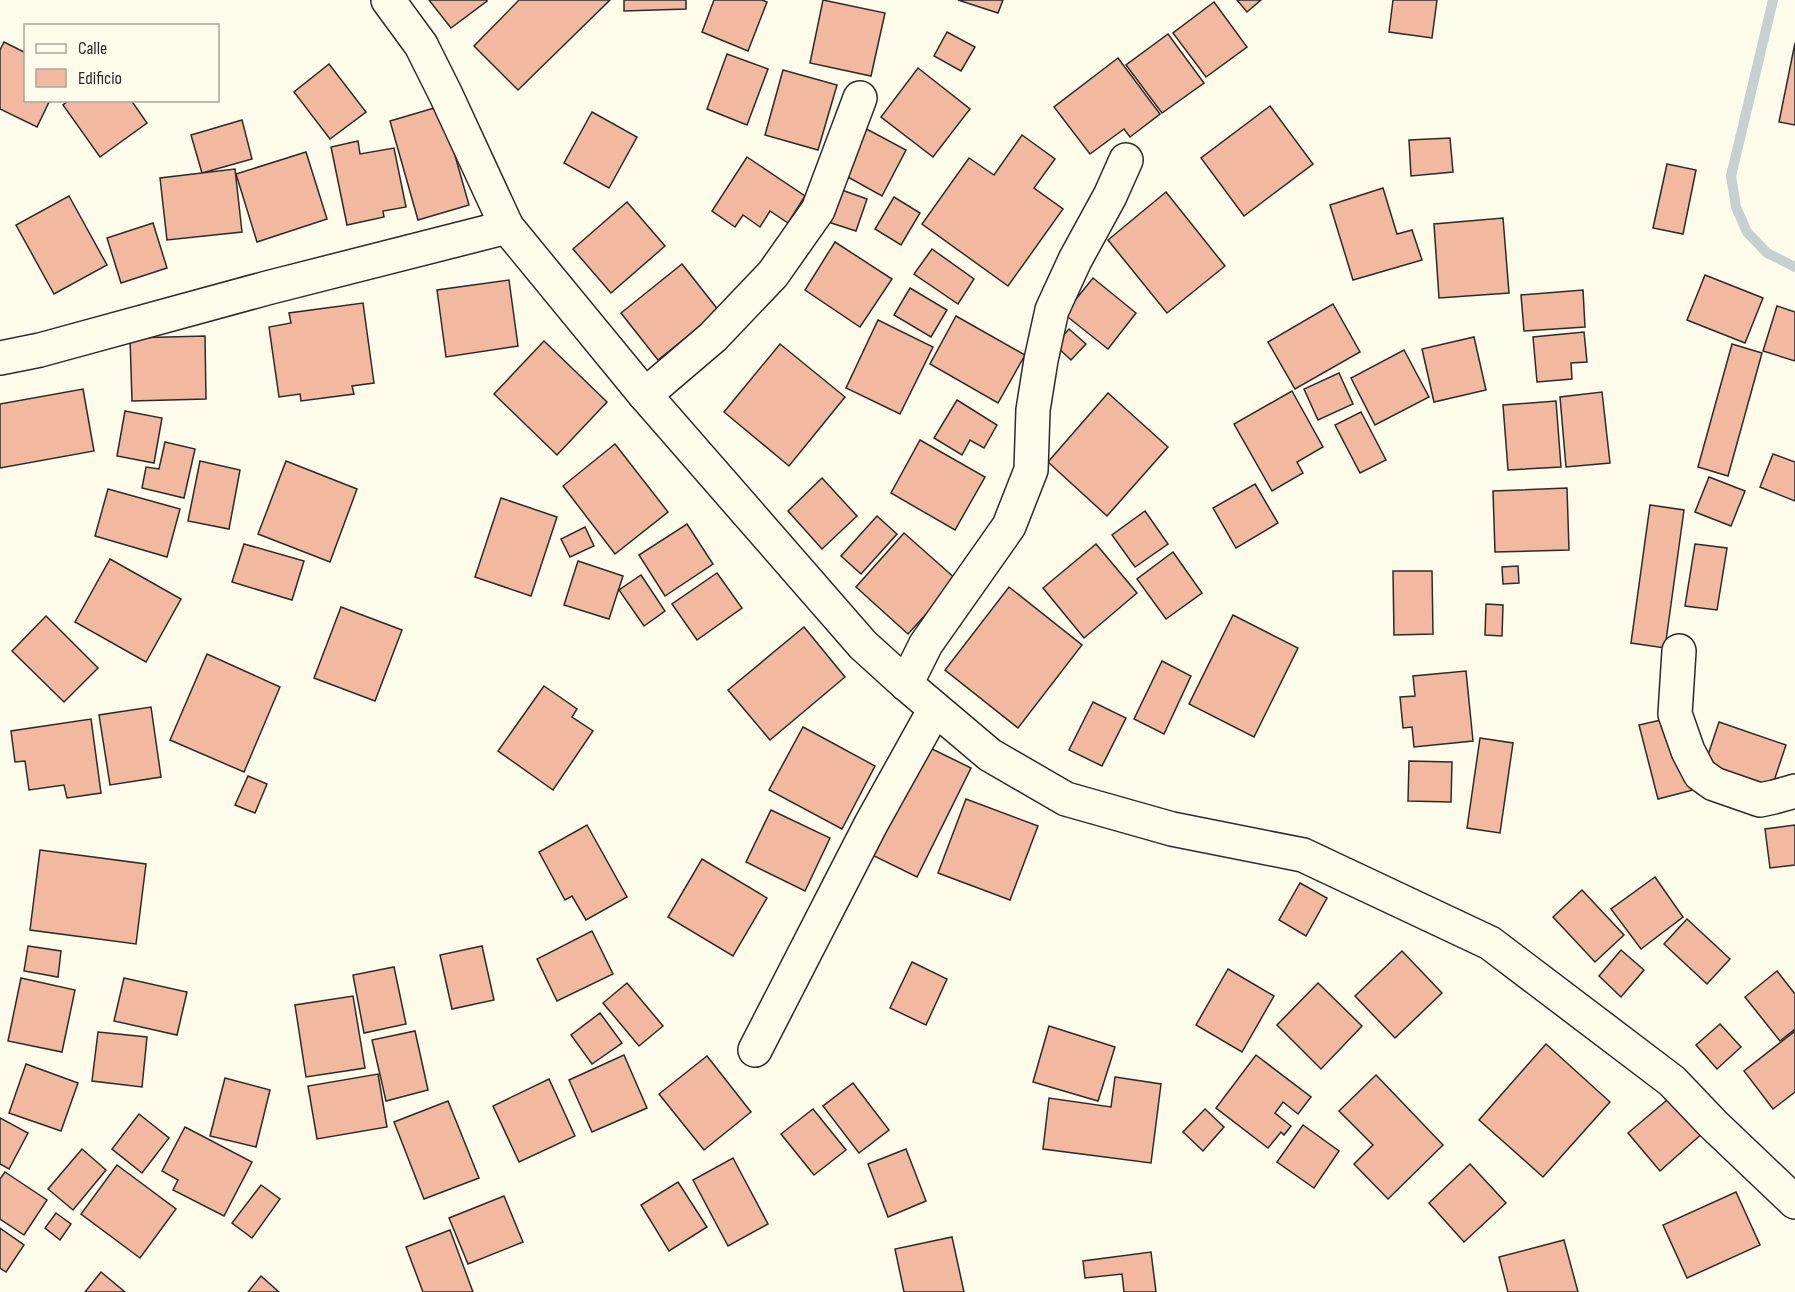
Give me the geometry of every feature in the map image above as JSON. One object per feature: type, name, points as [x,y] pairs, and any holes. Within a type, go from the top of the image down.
[{"type":"street","points":[[388,0],[421,45],[447,95],[507,227],[645,395],[863,645],[935,709],[990,755],[1066,799],[1172,829],[1303,855],[1490,943],[1671,1081],[1795,1202]]},
{"type":"street","points":[[645,395],[713,337],[773,274],[818,210],[860,98]]},
{"type":"street","points":[[906,684],[926,644],[1010,526],[1031,470],[1033,410],[1052,310],[1126,160]]},
{"type":"street","points":[[0,358],[40,350],[267,288],[507,227]]},
{"type":"street","points":[[1679,651],[1675,714],[1688,751],[1700,774],[1714,784],[1760,800],[1795,791]]},
{"type":"street","points":[[755,1050],[871,824],[935,709]]},
{"type":"building","points":[[429,0],[487,0],[487,1],[451,28]]},
{"type":"building","points":[[519,0],[610,0],[518,90],[474,46]]},
{"type":"building","points":[[624,0],[686,0],[686,9],[624,11]]},
{"type":"building","points":[[714,0],[762,0],[767,2],[748,51],[702,32]]},
{"type":"building","points":[[823,0],[885,13],[871,76],[810,63]]},
{"type":"building","points":[[958,0],[1003,0],[998,13]]},
{"type":"building","points":[[1237,0],[1261,0],[1247,12]]},
{"type":"building","points":[[1393,0],[1437,0],[1432,38],[1389,32]]},
{"type":"building","points":[[1214,2],[1247,47],[1206,77],[1173,33]]},
{"type":"building","points":[[947,32],[975,47],[961,71],[934,56]]},
{"type":"building","points":[[1168,34],[1204,83],[1162,113],[1126,65]]},
{"type":"building","points":[[4,42],[24,52],[24,102],[49,102],[37,127],[0,109],[0,50]]},
{"type":"building","points":[[1795,43],[1795,125],[1779,122]]},
{"type":"building","points":[[727,54],[768,69],[747,125],[707,109]]},
{"type":"building","points":[[1118,58],[1160,114],[1130,137],[1124,129],[1090,154],[1054,107]]},
{"type":"building","points":[[329,64],[366,112],[330,139],[294,92]]},
{"type":"building","points":[[918,68],[970,109],[933,157],[881,117]]},
{"type":"building","points":[[783,70],[837,85],[818,150],[765,135]]},
{"type":"building","points":[[67,102],[132,102],[147,123],[100,157],[63,105]]},
{"type":"building","points":[[441,106],[469,205],[418,220],[390,121]]},
{"type":"building","points":[[1270,106],[1313,164],[1244,216],[1201,158]]},
{"type":"building","points":[[592,112],[637,137],[609,188],[564,163]]},
{"type":"building","points":[[242,120],[252,159],[202,173],[191,135]]},
{"type":"building","points":[[861,126],[906,150],[882,196],[837,171]]},
{"type":"building","points":[[1022,135],[1055,159],[1034,188],[1063,209],[1008,286],[922,224],[969,158],[994,175]]},
{"type":"building","points":[[1450,138],[1453,172],[1411,176],[1409,140]]},
{"type":"building","points":[[358,141],[360,154],[394,148],[406,207],[383,211],[384,217],[347,225],[331,147]]},
{"type":"building","points":[[306,152],[327,219],[257,242],[236,174]]},
{"type":"building","points":[[747,157],[805,196],[788,223],[770,211],[760,227],[743,215],[735,227],[712,211]]},
{"type":"building","points":[[1667,164],[1696,170],[1683,234],[1653,228]]},
{"type":"building","points":[[235,169],[242,232],[167,240],[160,178]]},
{"type":"building","points":[[836,188],[867,199],[856,231],[825,221]]},
{"type":"building","points":[[1383,188],[1397,234],[1412,230],[1422,260],[1353,280],[1330,205]]},
{"type":"building","points":[[1166,192],[1225,266],[1167,313],[1108,240]]},
{"type":"building","points":[[69,196],[107,265],[54,294],[16,225]]},
{"type":"building","points":[[894,197],[920,213],[901,245],[875,229]]},
{"type":"building","points":[[627,202],[665,246],[611,293],[573,249]]},
{"type":"building","points":[[1503,218],[1509,293],[1439,298],[1434,224]]},
{"type":"building","points":[[153,223],[167,268],[121,283],[107,238]]},
{"type":"building","points":[[835,242],[892,279],[860,327],[805,290]]},
{"type":"building","points":[[932,249],[974,279],[958,304],[914,274]]},
{"type":"building","points":[[682,264],[719,311],[658,360],[621,313]]},
{"type":"building","points":[[1705,275],[1763,298],[1745,343],[1687,320]]},
{"type":"building","points":[[1093,278],[1136,313],[1108,349],[1064,314]]},
{"type":"building","points":[[509,280],[518,346],[446,357],[437,290]]},
{"type":"building","points":[[910,288],[947,310],[931,337],[894,315]]},
{"type":"building","points":[[1583,290],[1585,327],[1524,331],[1521,295]]},
{"type":"building","points":[[363,303],[374,383],[352,386],[354,394],[301,401],[300,394],[279,397],[269,327],[291,323],[289,313]]},
{"type":"building","points":[[1333,304],[1360,352],[1295,389],[1268,342]]},
{"type":"building","points":[[1777,306],[1795,312],[1795,361],[1763,351]]},
{"type":"building","points":[[956,316],[1025,355],[998,403],[930,364]]},
{"type":"building","points":[[878,320],[933,347],[900,414],[846,388]]},
{"type":"building","points":[[1069,329],[1086,344],[1071,360],[1055,345]]},
{"type":"building","points":[[1584,332],[1587,362],[1571,363],[1572,379],[1537,382],[1533,337]]},
{"type":"building","points":[[205,336],[206,399],[132,401],[130,338]]},
{"type":"building","points":[[1474,337],[1486,390],[1434,402],[1422,349]]},
{"type":"building","points":[[544,341],[607,402],[557,455],[494,394]]},
{"type":"building","points":[[780,344],[845,397],[789,466],[724,412]]},
{"type":"building","points":[[1732,344],[1762,353],[1728,476],[1698,467]]},
{"type":"building","points":[[1404,350],[1429,397],[1375,425],[1351,378]]},
{"type":"building","points":[[1339,373],[1353,404],[1318,420],[1304,389]]},
{"type":"building","points":[[83,389],[94,451],[0,468],[0,404]]},
{"type":"building","points":[[1292,391],[1323,447],[1297,462],[1303,473],[1272,491],[1234,424]]},
{"type":"building","points":[[1602,392],[1610,463],[1566,467],[1560,397]]},
{"type":"building","points":[[1108,393],[1168,447],[1107,516],[1048,462]]},
{"type":"building","points":[[957,400],[997,425],[984,448],[970,440],[962,455],[934,438]]},
{"type":"building","points":[[1556,401],[1561,467],[1508,470],[1503,405]]},
{"type":"building","points":[[125,411],[162,418],[154,463],[117,456]]},
{"type":"building","points":[[1361,412],[1386,460],[1360,473],[1335,425]]},
{"type":"building","points":[[920,440],[985,477],[955,530],[891,493]]},
{"type":"building","points":[[165,442],[195,449],[184,498],[142,488],[146,467],[159,469]]},
{"type":"building","points":[[615,444],[668,512],[615,554],[563,486]]},
{"type":"building","points":[[1773,454],[1795,462],[1795,501],[1760,487]]},
{"type":"building","points":[[200,461],[240,470],[229,529],[188,521]]},
{"type":"building","points":[[286,461],[357,489],[330,562],[258,534]]},
{"type":"building","points":[[1709,477],[1745,491],[1731,526],[1695,512]]},
{"type":"building","points":[[822,478],[857,516],[822,549],[788,511]]},
{"type":"building","points":[[1255,484],[1278,523],[1236,548],[1213,508]]},
{"type":"building","points":[[1567,488],[1569,550],[1495,552],[1493,491]]},
{"type":"building","points":[[108,489],[180,509],[167,557],[95,536]]},
{"type":"building","points":[[501,498],[557,517],[531,596],[475,577]]},
{"type":"building","points":[[1650,505],[1684,510],[1665,648],[1631,643]]},
{"type":"building","points":[[1145,511],[1168,544],[1135,567],[1112,535]]},
{"type":"building","points":[[877,516],[897,534],[861,574],[841,556]]},
{"type":"building","points":[[687,524],[713,564],[665,596],[639,555]]},
{"type":"building","points":[[585,527],[594,546],[570,557],[561,539]]},
{"type":"building","points":[[904,533],[957,580],[908,634],[856,587]]},
{"type":"building","points":[[244,544],[304,561],[292,600],[232,582]]},
{"type":"building","points":[[1096,544],[1137,593],[1084,638],[1043,588]]},
{"type":"building","points":[[1695,544],[1727,548],[1717,610],[1685,606]]},
{"type":"building","points":[[1173,552],[1202,593],[1166,619],[1137,579]]},
{"type":"building","points":[[110,559],[181,599],[146,662],[75,622]]},
{"type":"building","points":[[578,561],[623,576],[609,619],[564,605]]},
{"type":"building","points":[[1518,566],[1519,583],[1503,584],[1502,567]]},
{"type":"building","points":[[1393,571],[1432,571],[1433,634],[1394,635]]},
{"type":"building","points":[[717,573],[742,608],[697,640],[672,604]]},
{"type":"building","points":[[641,575],[665,611],[644,626],[619,590]]},
{"type":"building","points":[[1009,587],[1082,645],[1018,728],[945,670]]},
{"type":"building","points":[[1486,604],[1503,605],[1502,636],[1485,635]]},
{"type":"building","points":[[341,607],[402,630],[375,701],[314,678]]},
{"type":"building","points":[[1233,615],[1298,648],[1254,737],[1189,704]]},
{"type":"building","points":[[46,616],[98,668],[64,702],[12,651]]},
{"type":"building","points":[[804,627],[845,677],[770,740],[728,690]]},
{"type":"building","points":[[207,654],[280,687],[244,772],[170,740]]},
{"type":"building","points":[[1162,661],[1191,676],[1164,734],[1134,719]]},
{"type":"building","points":[[1466,671],[1473,741],[1414,747],[1412,727],[1403,728],[1400,697],[1415,696],[1413,676]]},
{"type":"building","points":[[544,686],[577,709],[572,717],[593,731],[553,790],[498,751]]},
{"type":"building","points":[[1093,702],[1126,718],[1102,766],[1069,750]]},
{"type":"building","points":[[151,707],[161,777],[110,785],[99,715]]},
{"type":"building","points":[[1674,717],[1693,790],[1658,799],[1639,725]]},
{"type":"building","points":[[91,719],[101,793],[67,798],[64,785],[29,790],[25,761],[15,762],[11,731]]},
{"type":"building","points":[[1719,722],[1786,745],[1769,796],[1702,773]]},
{"type":"building","points":[[803,727],[875,766],[842,829],[769,790]]},
{"type":"building","points":[[1480,738],[1513,743],[1500,833],[1467,828]]},
{"type":"building","points":[[926,746],[971,768],[917,877],[872,855]]},
{"type":"building","points":[[1409,761],[1452,762],[1451,802],[1408,801]]},
{"type":"building","points":[[248,776],[267,784],[255,813],[235,805]]},
{"type":"building","points":[[966,799],[1038,826],[1010,900],[938,873]]},
{"type":"building","points":[[771,810],[830,838],[805,891],[746,862]]},
{"type":"building","points":[[587,825],[627,897],[586,920],[572,896],[565,900],[539,852]]},
{"type":"building","points":[[1795,825],[1795,865],[1770,868],[1765,829]]},
{"type":"building","points":[[40,850],[146,864],[136,944],[30,930]]},
{"type":"building","points":[[702,859],[767,898],[733,956],[668,917]]},
{"type":"building","points":[[1655,877],[1683,917],[1641,949],[1611,909]]},
{"type":"building","points":[[1300,883],[1327,898],[1306,936],[1279,920]]},
{"type":"building","points":[[1582,890],[1624,935],[1595,962],[1553,917]]},
{"type":"building","points":[[1687,919],[1730,959],[1707,984],[1664,944]]},
{"type":"building","points":[[592,931],[613,974],[557,1001],[537,959]]},
{"type":"building","points":[[28,946],[61,951],[58,977],[24,971]]},
{"type":"building","points":[[482,946],[494,1000],[452,1009],[440,955]]},
{"type":"building","points":[[1621,950],[1644,970],[1621,997],[1599,976]]},
{"type":"building","points":[[1402,951],[1442,993],[1395,1038],[1355,996]]},
{"type":"building","points":[[912,962],[947,979],[926,1025],[890,1008]]},
{"type":"building","points":[[394,967],[406,1024],[364,1033],[353,975]]},
{"type":"building","points":[[1228,969],[1274,996],[1242,1052],[1196,1025]]},
{"type":"building","points":[[1777,971],[1795,994],[1795,1029],[1780,1041],[1745,997]]},
{"type":"building","points":[[21,978],[75,990],[62,1052],[8,1041]]},
{"type":"building","points":[[124,978],[187,992],[177,1035],[114,1021]]},
{"type":"building","points":[[627,983],[663,1026],[639,1046],[603,1003]]},
{"type":"building","points":[[1318,983],[1362,1026],[1321,1069],[1277,1025]]},
{"type":"building","points":[[353,996],[365,1068],[306,1077],[295,1005]]},
{"type":"building","points":[[600,1013],[622,1043],[592,1064],[571,1035]]},
{"type":"building","points":[[1720,1024],[1741,1047],[1717,1069],[1696,1045]]},
{"type":"building","points":[[1049,1026],[1115,1047],[1098,1101],[1033,1082]]},
{"type":"building","points":[[415,1031],[428,1090],[386,1101],[372,1040]]},
{"type":"building","points":[[1795,1031],[1795,1092],[1773,1109],[1744,1071]]},
{"type":"building","points":[[98,1032],[147,1037],[142,1087],[92,1081]]},
{"type":"building","points":[[1546,1044],[1610,1102],[1543,1177],[1479,1120]]},
{"type":"building","points":[[624,1055],[647,1108],[592,1132],[569,1080]]},
{"type":"building","points":[[1256,1055],[1311,1097],[1298,1114],[1283,1102],[1275,1113],[1291,1126],[1284,1135],[1281,1132],[1268,1148],[1216,1108]]},
{"type":"building","points":[[707,1056],[751,1112],[704,1150],[659,1094]]},
{"type":"building","points":[[26,1064],[78,1083],[61,1131],[9,1113]]},
{"type":"building","points":[[378,1074],[387,1127],[317,1139],[308,1086]]},
{"type":"building","points":[[1376,1075],[1443,1145],[1388,1199],[1354,1164],[1373,1145],[1339,1111]]},
{"type":"building","points":[[1115,1077],[1161,1084],[1151,1163],[1043,1149],[1049,1098],[1111,1107]]},
{"type":"building","points":[[225,1078],[270,1090],[256,1147],[210,1136]]},
{"type":"building","points":[[549,1079],[575,1136],[519,1162],[493,1106]]},
{"type":"building","points":[[853,1083],[889,1130],[859,1153],[823,1106]]},
{"type":"building","points":[[1673,1095],[1704,1132],[1660,1171],[1628,1133]]},
{"type":"building","points":[[448,1101],[479,1178],[424,1199],[394,1122]]},
{"type":"building","points":[[813,1109],[846,1150],[814,1175],[781,1134]]},
{"type":"building","points":[[1205,1109],[1224,1127],[1203,1151],[1183,1132]]},
{"type":"building","points":[[139,1114],[169,1138],[142,1173],[112,1149]]},
{"type":"building","points":[[0,1118],[28,1133],[9,1169],[0,1164]]},
{"type":"building","points":[[1303,1125],[1339,1151],[1314,1188],[1277,1162]]},
{"type":"building","points":[[185,1127],[252,1162],[224,1216],[173,1190],[178,1180],[162,1171]]},
{"type":"building","points":[[82,1149],[106,1170],[73,1210],[48,1189]]},
{"type":"building","points":[[906,1149],[926,1201],[888,1217],[868,1164]]},
{"type":"building","points":[[733,1158],[768,1224],[728,1246],[693,1180]]},
{"type":"building","points":[[1470,1164],[1506,1203],[1464,1242],[1429,1203]]},
{"type":"building","points":[[117,1165],[176,1209],[140,1258],[81,1214]]},
{"type":"building","points":[[5,1172],[47,1200],[24,1235],[0,1219],[0,1179]]},
{"type":"building","points":[[678,1182],[707,1227],[669,1251],[641,1205]]},
{"type":"building","points":[[261,1185],[280,1199],[252,1238],[232,1223]]},
{"type":"building","points":[[1736,1192],[1760,1245],[1687,1278],[1663,1225]]},
{"type":"building","points":[[504,1196],[523,1242],[468,1264],[449,1218]]},
{"type":"building","points":[[56,1213],[71,1224],[60,1240],[45,1228]]},
{"type":"building","points":[[0,1228],[24,1245],[6,1272],[0,1268]]},
{"type":"building","points":[[450,1230],[473,1292],[423,1292],[406,1247]]},
{"type":"building","points":[[952,1237],[964,1292],[904,1292],[895,1249]]},
{"type":"building","points":[[1564,1240],[1578,1292],[1508,1292],[1499,1257]]},
{"type":"building","points":[[1151,1252],[1156,1292],[1124,1292],[1122,1274],[1085,1278],[1083,1261]]},
{"type":"building","points":[[101,1272],[125,1292],[85,1292]]},
{"type":"building","points":[[261,1276],[279,1292],[248,1292]]},
{"type":"waterway","points":[[1773,0],[1731,176],[1736,207],[1747,232],[1767,253],[1795,267]]}]
